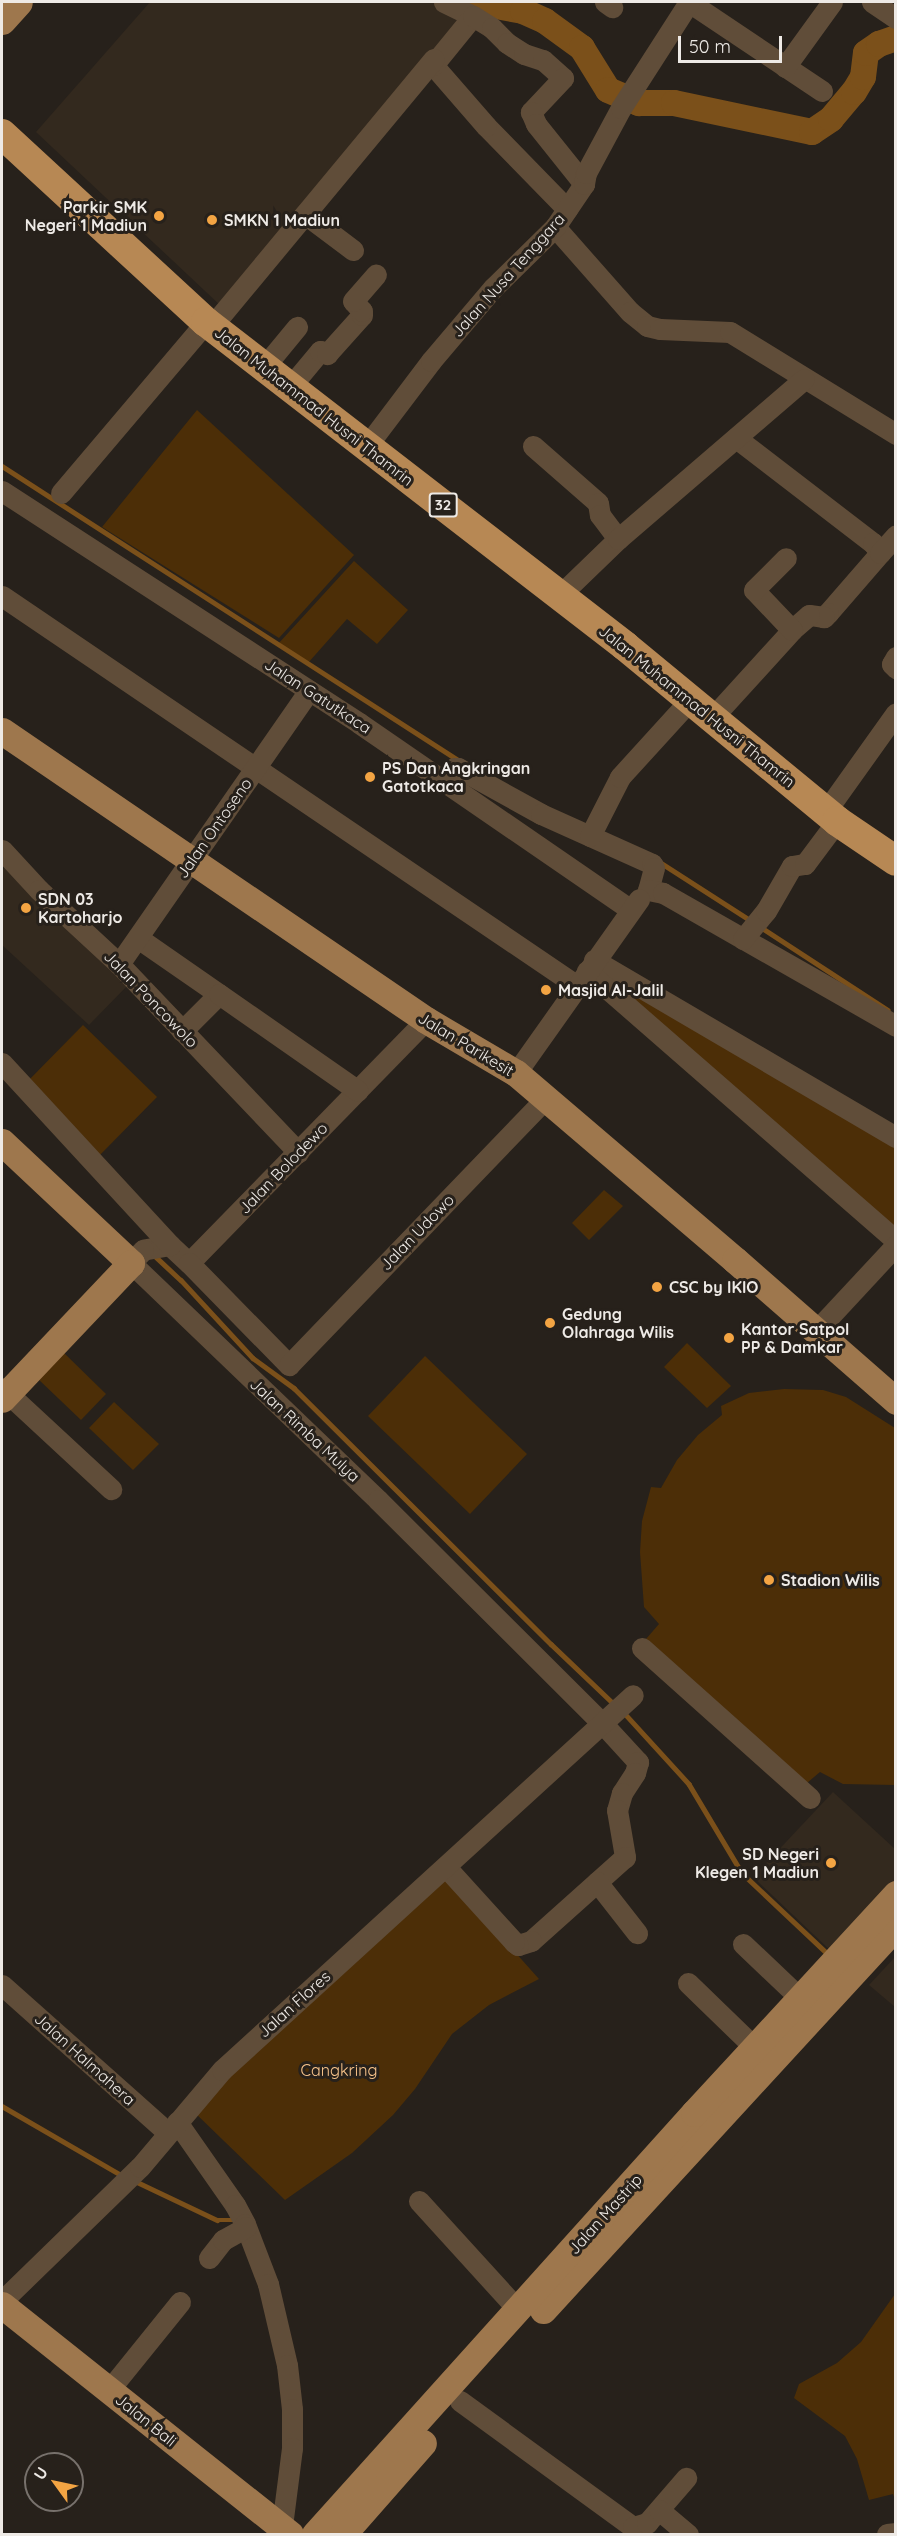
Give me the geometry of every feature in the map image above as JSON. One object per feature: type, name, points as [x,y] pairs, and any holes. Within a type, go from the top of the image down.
[{"type":"highway","name":"Jalan Muhammad Husni Thamrin","points":[[2,134],[209,324],[560,594],[831,816],[896,861]]},
{"type":"main road","points":[[2,21],[19,2]]},
{"type":"main road","name":"Jalan Parikesit","points":[[2,731],[426,1020],[516,1073],[896,1401]]},
{"type":"main road","name":"Jalan Rimba Mulya","points":[[2,1142],[130,1263]]},
{"type":"main road","points":[[3,1393],[130,1263]]},
{"type":"main road","name":"Jalan Mastrip","points":[[315,2535],[519,2311],[581,2254],[843,1967],[896,1894]]},
{"type":"main road","name":"Jalan Mastrip","points":[[343,2535],[460,2401],[581,2254],[800,1998],[896,1926]]},
{"type":"main road","name":"Jalan Bali","points":[[2,2303],[285,2532]]},
{"type":"street","points":[[444,2],[492,28],[507,43],[524,54],[543,60],[563,78],[531,112],[536,124],[584,184]]},
{"type":"street","points":[[689,2],[822,91]]},
{"type":"street","name":"Jalan Nusa Tenggara","points":[[366,447],[431,361],[489,293],[555,227],[584,184],[586,173],[626,100],[689,2]]},
{"type":"street","points":[[785,67],[832,2]]},
{"type":"street","points":[[872,2],[896,18]]},
{"type":"street","points":[[61,493],[306,214],[434,59],[473,16]]},
{"type":"street","points":[[434,59],[433,64],[479,118],[567,209]]},
{"type":"street","points":[[306,214],[353,250]]},
{"type":"street","points":[[555,227],[630,312],[647,326],[677,330],[730,332],[896,434]]},
{"type":"street","points":[[290,387],[320,351],[327,354],[362,315],[362,311],[353,301],[376,275]]},
{"type":"street","points":[[264,367],[297,327]]},
{"type":"street","points":[[560,594],[618,539],[804,379]]},
{"type":"street","points":[[735,438],[873,543],[880,553]]},
{"type":"street","points":[[533,446],[598,503],[600,515],[618,539]]},
{"type":"street","name":"Jalan Gatutkaca","points":[[2,491],[309,691],[630,909]]},
{"type":"street","points":[[592,831],[620,777],[809,615],[824,616],[828,613],[896,535]]},
{"type":"street","points":[[786,558],[754,590],[792,630]]},
{"type":"street","points":[[2,596],[257,766],[586,972],[893,1251],[816,1331]]},
{"type":"street","points":[[896,657],[892,664],[896,668]]},
{"type":"street","name":"Jalan Ontoseno","points":[[119,964],[309,691]]},
{"type":"street","points":[[743,939],[766,911],[792,866],[806,864],[831,816],[896,713]]},
{"type":"street","points":[[444,782],[454,768],[458,768],[542,814],[592,831],[652,864],[654,885]]},
{"type":"street","name":"Jalan Poncowolo","points":[[2,850],[39,890],[119,964],[298,1152]]},
{"type":"street","points":[[516,1073],[630,909],[654,885]]},
{"type":"street","points":[[654,885],[743,939],[896,1026]]},
{"type":"street","points":[[138,938],[358,1091]]},
{"type":"street","points":[[586,972],[672,1004],[896,1137]]},
{"type":"street","points":[[182,1031],[219,994]]},
{"type":"street","name":"Jalan Bolodewo","points":[[189,1263],[426,1020]]},
{"type":"street","points":[[2,1063],[189,1263]]},
{"type":"street","name":"Jalan Udowo","points":[[189,1263],[289,1365],[546,1098]]},
{"type":"street","points":[[130,1263],[143,1250],[170,1245]]},
{"type":"street","name":"Jalan Rimba Mulya","points":[[130,1263],[378,1500],[604,1722],[638,1762],[635,1773],[622,1793],[617,1810],[620,1835],[626,1853],[597,1882]]},
{"type":"street","points":[[3,1393],[111,1488]]},
{"type":"street","points":[[642,1648],[810,1798]]},
{"type":"street","name":"Jalan Flores","points":[[2,2303],[140,2167],[222,2070],[632,1696]]},
{"type":"street","points":[[446,1867],[518,1945],[531,1941],[597,1882],[637,1933]]},
{"type":"street","points":[[743,1944],[800,1998]]},
{"type":"street","points":[[688,1983],[755,2048]]},
{"type":"street","name":"Jalan Halmahera","points":[[2,1985],[173,2128],[235,2205],[268,2284],[286,2365],[292,2409],[292,2448],[285,2532]]},
{"type":"street","points":[[419,2201],[519,2311]]},
{"type":"street","points":[[209,2258],[223,2240],[245,2226]]},
{"type":"street","points":[[109,2390],[180,2302]]},
{"type":"street","points":[[460,2401],[626,2530],[641,2527],[686,2478]]},
{"type":"street","points":[[659,2510],[688,2535]]},
{"type":"street","points":[[887,2535],[896,2533]]},
{"type":"shaded area","name":"SMKN 1 Madiun","points":[[150,2],[446,2],[462,20],[222,307],[36,132]]},
{"type":"shaded area","name":"SDN 03 Kartoharjo","points":[[7,865],[128,985],[89,1025],[2,945],[2,871]]},
{"type":"shaded area","name":"SD Negeri Klegen 1 Madiun","points":[[833,1792],[895,1849],[895,1881],[832,1952],[753,1877]]},
{"type":"shaded area","points":[[895,1957],[895,2007],[869,1985]]},
{"type":"green space","points":[[197,410],[354,555],[279,638],[102,527]]},
{"type":"green space","points":[[354,561],[408,610],[377,644],[347,619],[308,663],[278,644]]},
{"type":"green space","points":[[618,978],[895,1146],[895,1234],[612,988]]},
{"type":"green space","points":[[83,1025],[157,1097],[96,1159],[26,1083]]},
{"type":"green space","points":[[604,1190],[623,1206],[589,1240],[572,1223]]},
{"type":"green space","points":[[687,1343],[731,1386],[707,1408],[664,1367]]},
{"type":"green space","points":[[62,1351],[106,1394],[81,1420],[37,1378]]},
{"type":"green space","points":[[425,1356],[527,1454],[470,1514],[368,1416]]},
{"type":"green space","name":"Stadion Wilis","points":[[784,1389],[823,1390],[846,1397],[895,1428],[895,1785],[843,1784],[820,1772],[807,1783],[646,1639],[659,1624],[644,1607],[640,1552],[642,1521],[651,1487],[661,1488],[677,1460],[698,1435],[722,1415],[721,1406],[749,1393]]},
{"type":"green space","points":[[114,1402],[159,1444],[133,1470],[89,1428]]},
{"type":"green space","name":"Cangkring","points":[[446,1875],[539,1979],[489,2005],[452,2034],[415,2089],[393,2115],[352,2153],[285,2200],[192,2110]]},
{"type":"green space","points":[[895,2294],[895,2500],[893,2494],[869,2500],[857,2459],[845,2436],[794,2398],[799,2384],[837,2363],[861,2342]]},
{"type":"waterway","points":[[474,2],[523,11],[545,21],[582,48],[608,90],[639,103],[674,103],[812,132],[831,119],[854,92],[863,77],[866,53],[879,44],[896,38]]},
{"type":"waterway","points":[[2,466],[458,760]]},
{"type":"waterway","points":[[658,861],[750,920]]},
{"type":"waterway","points":[[762,928],[888,1010]]},
{"type":"waterway","points":[[156,1257],[181,1280],[253,1358],[294,1388],[615,1705]]},
{"type":"waterway","points":[[627,1716],[689,1784],[742,1873],[829,1955]]},
{"type":"waterway","points":[[2,2106],[121,2175]]},
{"type":"waterway","points":[[135,2181],[217,2220],[237,2220]]},
{"type":"place","name":"Parkir SMK Negeri 1 Madiun","points":[[159,216]]},
{"type":"place","name":"SMKN 1 Madiun","points":[[212,220]]},
{"type":"place","name":"PS Dan Angkringan Gatotkaca","points":[[370,777]]},
{"type":"place","name":"SDN 03 Kartoharjo","points":[[26,908]]},
{"type":"place","name":"Masjid Al-Jalil","points":[[546,990]]},
{"type":"place","name":"CSC by IKIO","points":[[657,1287]]},
{"type":"place","name":"Gedung Olahraga Wilis","points":[[550,1323]]},
{"type":"place","name":"Kantor Satpol PP & Damkar","points":[[729,1338]]},
{"type":"place","name":"Stadion Wilis","points":[[769,1580]]},
{"type":"place","name":"SD Negeri Klegen 1 Madiun","points":[[831,1863]]}]
